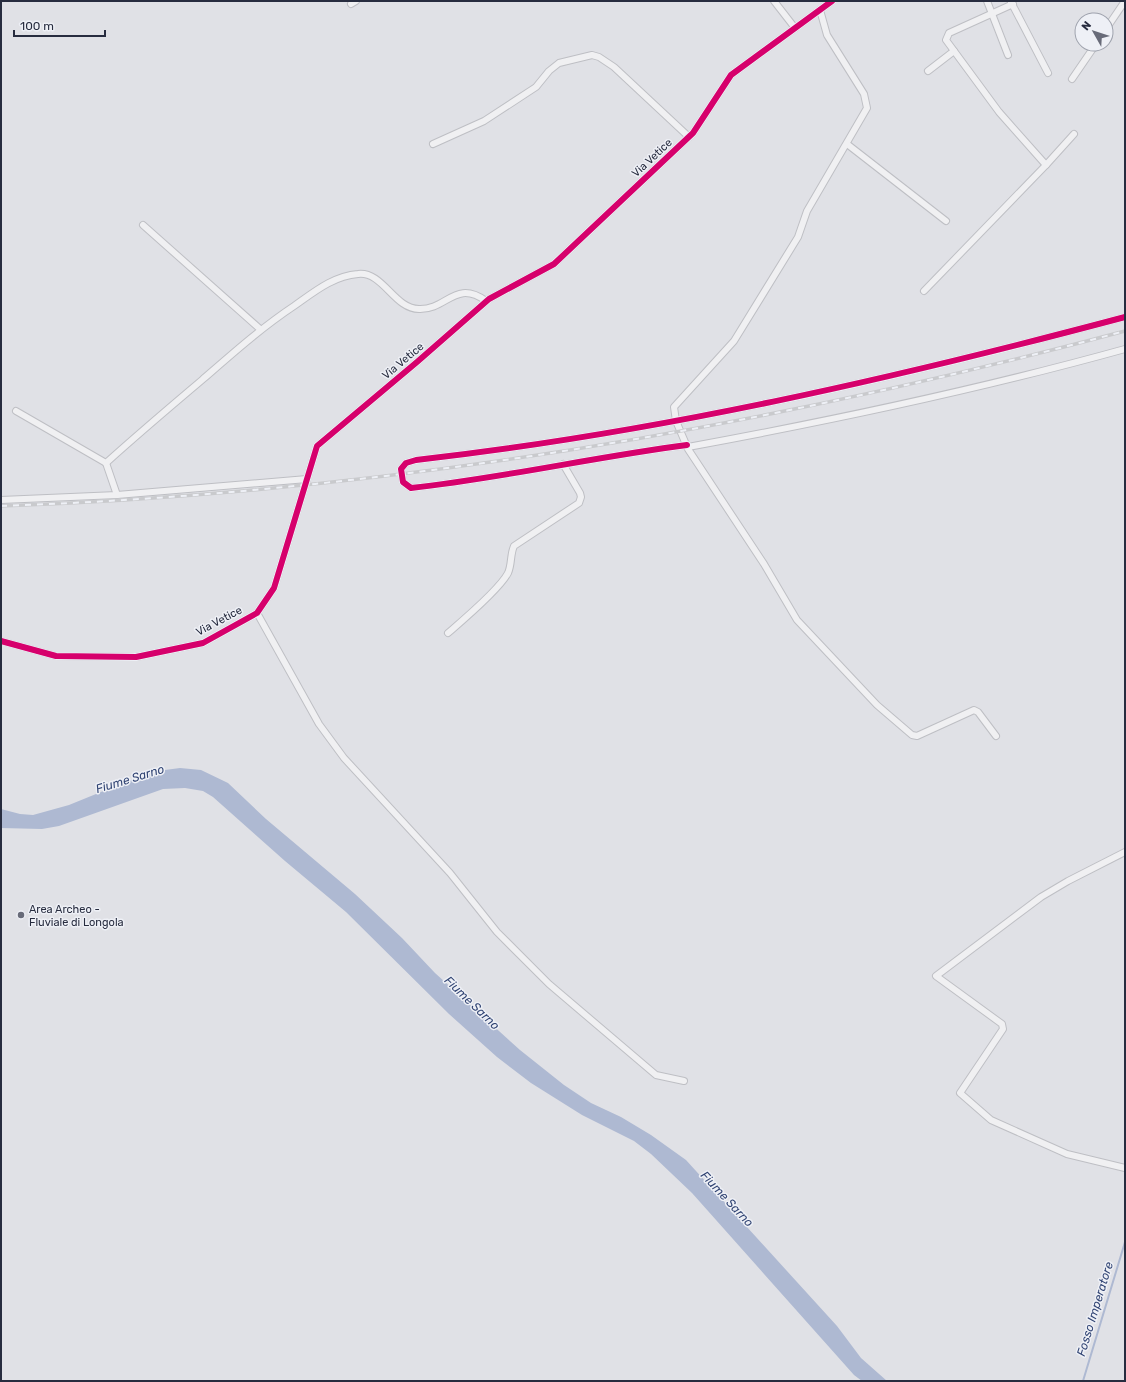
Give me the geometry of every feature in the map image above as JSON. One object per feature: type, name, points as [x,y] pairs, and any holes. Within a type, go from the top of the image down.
[{"type":"street","points":[[774,1],[795,28]]},
{"type":"street","name":"Via Vetice","points":[[1,641],[56,656],[136,656],[203,643],[257,613],[274,588],[317,446],[417,362],[486,301],[554,264],[689,137],[731,75],[832,1]]},
{"type":"street","points":[[987,1],[1008,55]]},
{"type":"street","points":[[1114,17],[1125,1]]},
{"type":"street","points":[[1046,165],[999,112],[946,40],[949,33],[993,14],[1012,2],[1048,73]]},
{"type":"street","points":[[820,10],[826,35],[864,94],[867,108],[807,211],[798,237],[734,341],[674,407],[676,421],[687,446],[764,564],[797,620],[877,705],[912,735],[917,736],[974,710],[978,712],[996,736]]},
{"type":"street","points":[[928,71],[954,51]]},
{"type":"street","points":[[1072,79],[1091,52]]},
{"type":"street","points":[[433,144],[484,121],[536,87],[549,71],[559,63],[592,56],[599,58],[614,67],[689,137]]},
{"type":"street","points":[[924,291],[1074,134]]},
{"type":"street","points":[[847,144],[946,222]]},
{"type":"street","points":[[143,225],[260,329]]},
{"type":"street","points":[[106,463],[260,329],[322,286],[334,280],[360,273],[372,276],[395,298],[414,309],[427,308],[465,293],[473,293],[486,301]]},
{"type":"street","points":[[1125,317],[968,358],[868,382],[676,421],[618,432],[416,460],[406,463],[401,469],[403,482],[411,488],[455,483],[613,455],[687,446],[792,428],[918,401],[1057,368],[1125,349]]},
{"type":"street","points":[[16,411],[106,463],[117,495]]},
{"type":"street","points":[[448,633],[473,611],[506,577],[514,546],[579,503],[581,497],[580,492],[563,464]]},
{"type":"street","points":[[1,500],[117,495],[307,479]]},
{"type":"street","points":[[257,613],[319,724],[344,758],[460,884],[470,900],[497,932],[548,984],[656,1075],[684,1081]]},
{"type":"street","points":[[1125,852],[1068,881],[1041,898],[936,976],[1002,1024],[1002,1029],[960,1093],[991,1120],[1067,1154],[1125,1168]]},
{"type":"water","name":"Fiume Sarno","points":[[180,768],[201,770],[228,783],[266,819],[355,894],[402,938],[435,973],[520,1050],[564,1085],[591,1103],[621,1117],[651,1135],[686,1160],[837,1326],[861,1358],[887,1381],[862,1381],[854,1375],[692,1193],[651,1154],[634,1141],[582,1115],[531,1083],[497,1057],[449,1014],[346,912],[285,861],[213,797],[203,791],[185,788],[163,789],[59,826],[42,829],[1,828],[1,809],[20,814],[33,815],[69,805],[150,772]]},
{"type":"waterway","name":"Fosso Imperatore","points":[[1083,1381],[1125,1242]]},
{"type":"railway","points":[[1,506],[143,499],[285,487],[427,471],[568,450],[708,426],[848,398],[987,366],[1125,331]]},
{"type":"cycle path","points":[[1,641],[56,656],[136,657],[203,643],[257,613],[274,588],[317,446],[489,299],[554,264],[693,133],[731,75],[832,1]]},
{"type":"cycle path","points":[[687,445],[618,455],[480,479],[411,488],[403,482],[401,469],[406,463],[416,460],[506,449],[595,435],[773,402],[950,362],[1125,317]]},
{"type":"place","name":"Area Archeo - Fluviale di Longola","points":[[21,915]]}]
